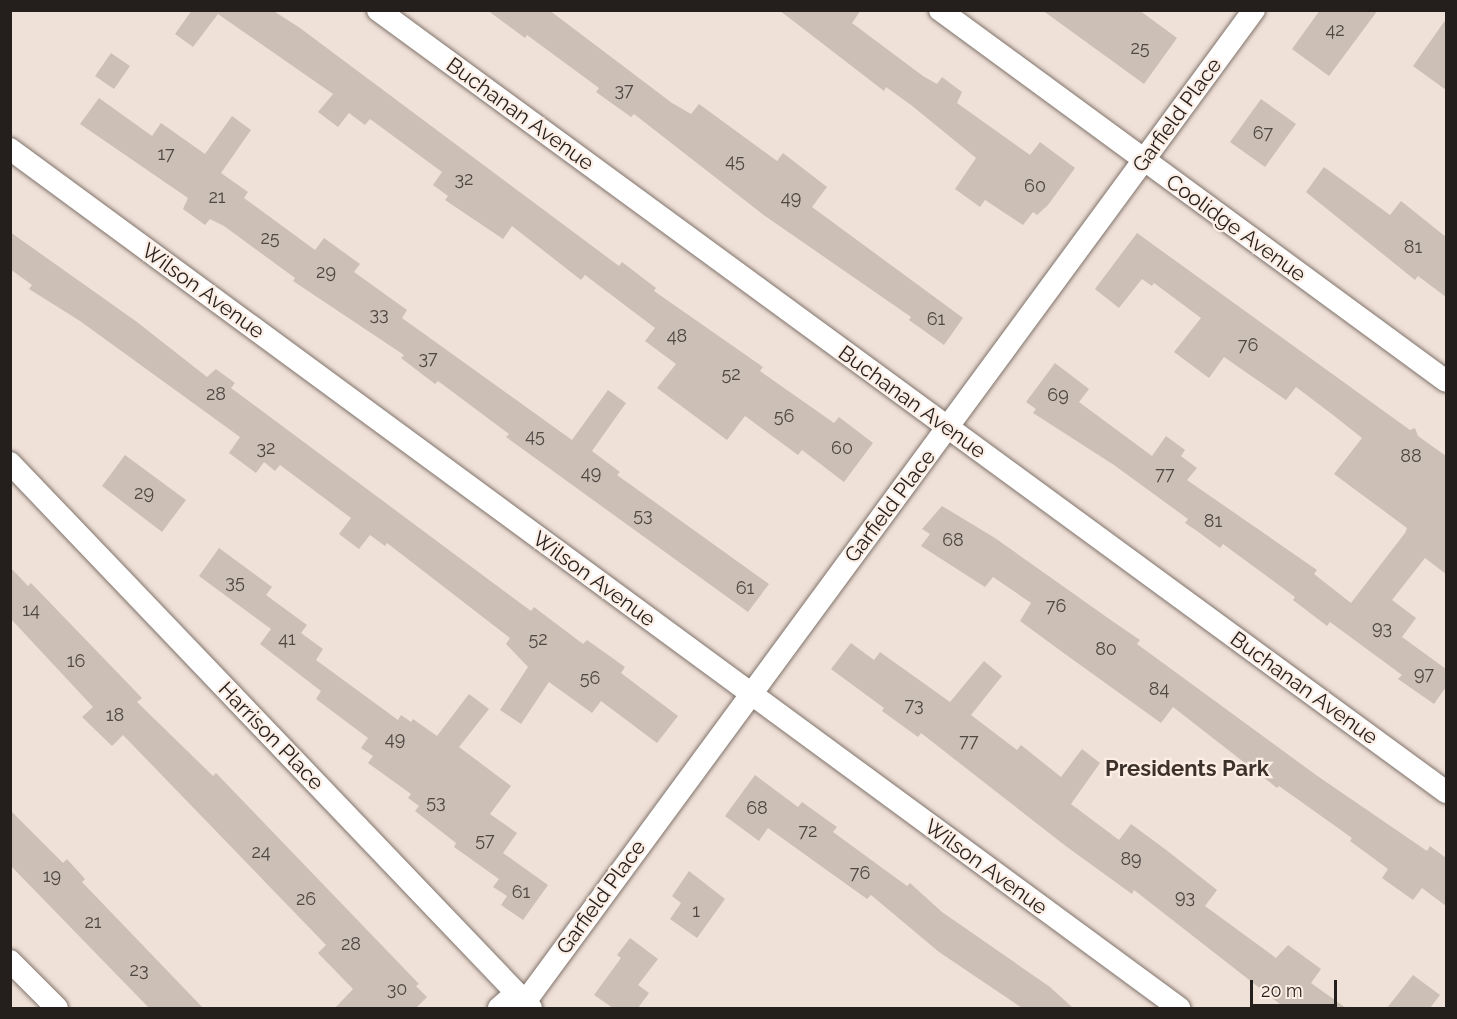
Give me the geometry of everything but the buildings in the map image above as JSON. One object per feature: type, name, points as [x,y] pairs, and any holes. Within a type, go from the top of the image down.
[{"type":"street","name":"Buchanan Avenue","points":[[378,10],[1446,792]]},
{"type":"street","name":"Coolidge Avenue","points":[[940,10],[1446,381]]},
{"type":"street","name":"Garfield Place","points":[[499,1008],[524,1001],[1254,10]]},
{"type":"street","name":"Wilson Avenue","points":[[10,149],[1179,1008]]},
{"type":"street","name":"Harrison Place","points":[[10,464],[524,1001]]},
{"type":"street","points":[[10,962],[57,1008]]},
{"type":"district","name":"Presidents Park","points":[[1187,769]]}]
